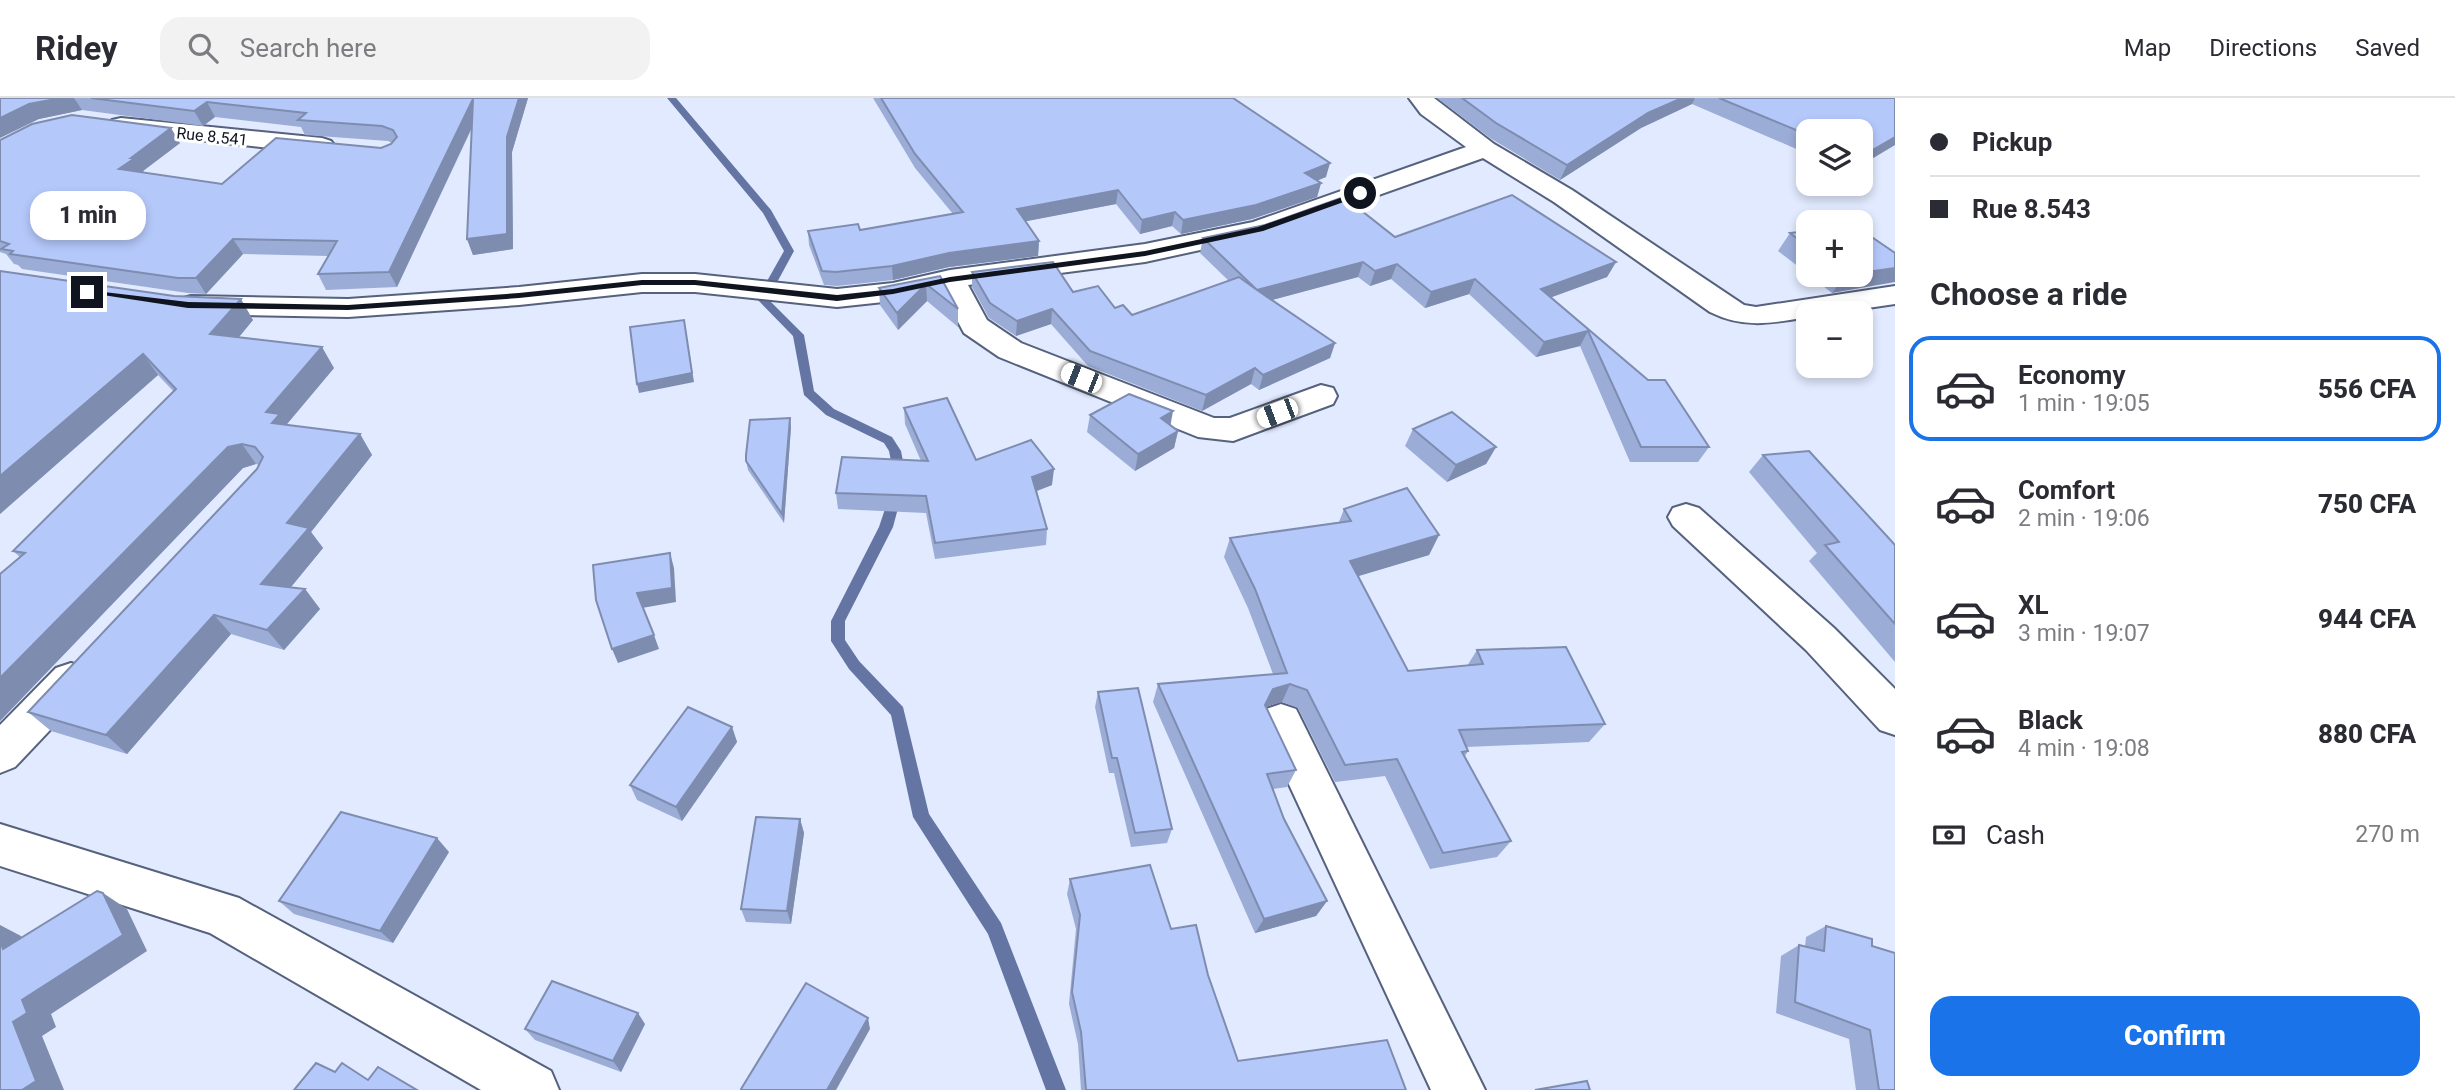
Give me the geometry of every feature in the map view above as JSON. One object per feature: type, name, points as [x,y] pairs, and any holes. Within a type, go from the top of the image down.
[{"type":"street","points":[[1421,98],[1430,109],[1485,149],[1563,196],[1721,306],[1737,314],[1756,316],[1895,295]]},
{"type":"street","name":"Rue 8.541","points":[[94,121],[183,134],[347,148]]},
{"type":"street","points":[[163,302],[188,305],[348,308],[519,296],[642,283],[695,283],[837,298],[893,292],[950,279],[1145,253],[1260,229],[1485,149]]},
{"type":"street","points":[[950,279],[975,326],[1010,351],[1210,429],[1233,430],[1321,396]]},
{"type":"street","points":[[1686,517],[1820,639],[1895,717]]},
{"type":"street","points":[[0,754],[98,652]]},
{"type":"street","points":[[1281,722],[1458,1090]]},
{"type":"street","points":[[0,845],[222,914],[532,1090]]},
{"type":"building","points":[[0,98],[61,98],[29,104],[0,118]]},
{"type":"building","points":[[91,98],[519,98],[507,137],[507,234],[467,239],[473,99],[389,272],[318,274],[337,241],[233,239],[196,278],[178,278],[10,254],[13,251],[1,249],[9,244],[0,241],[0,140],[32,124],[72,115],[171,128],[119,169],[222,184],[276,138],[381,148],[391,144],[397,137],[393,130],[382,126],[298,120],[306,113],[207,102],[194,111]]},
{"type":"building","points":[[881,98],[1233,98],[1330,163],[1305,173],[1321,183],[1256,205],[1183,220],[1175,212],[1142,220],[1118,190],[1017,209],[1039,241],[949,253],[892,266],[822,271],[808,231],[858,224],[860,230],[963,212],[915,154]]},
{"type":"building","points":[[1462,98],[1682,98],[1648,113],[1567,165],[1496,123]]},
{"type":"building","points":[[1719,98],[1895,98],[1895,137],[1873,150],[1873,119],[1796,119],[1796,130]]},
{"type":"building","points":[[1512,195],[1616,262],[1541,289],[1648,380],[1665,380],[1709,447],[1641,447],[1588,331],[1544,342],[1475,279],[1431,292],[1397,264],[1375,271],[1363,262],[1257,290],[1203,238],[1265,225],[1344,197],[1395,237]]},
{"type":"building","points":[[1873,238],[1895,253],[1895,268],[1873,271]]},
{"type":"building","points":[[1053,262],[1073,292],[1098,286],[1115,308],[1123,305],[1132,315],[1239,277],[1335,343],[1263,375],[1255,368],[1206,395],[1090,351],[1052,309],[1017,321],[990,303],[972,272]]},
{"type":"building","points":[[0,271],[174,296],[241,299],[210,334],[322,347],[266,412],[280,414],[272,423],[360,434],[287,523],[309,528],[261,584],[305,589],[267,630],[214,615],[106,735],[28,712],[257,469],[263,457],[255,447],[242,444],[228,447],[0,678],[0,574],[25,553],[13,551],[176,389],[143,354],[0,476]]},
{"type":"building","points":[[940,276],[958,309],[926,284],[897,313],[879,288]]},
{"type":"building","points":[[684,320],[692,373],[637,384],[630,327]]},
{"type":"building","points":[[1129,394],[1173,411],[1161,418],[1178,431],[1138,454],[1090,415]]},
{"type":"building","points":[[947,398],[976,460],[1031,440],[1054,469],[1032,477],[1047,529],[935,543],[926,496],[836,493],[842,457],[928,461],[904,408]]},
{"type":"building","points":[[1452,412],[1496,447],[1456,465],[1413,429]]},
{"type":"building","points":[[790,418],[782,514],[746,461],[746,455],[750,420]]},
{"type":"building","points":[[1809,451],[1895,545],[1895,624],[1825,545],[1839,542],[1763,455]]},
{"type":"building","points":[[1407,488],[1439,535],[1350,561],[1408,671],[1483,664],[1477,650],[1566,647],[1605,724],[1459,730],[1468,751],[1462,752],[1511,841],[1443,853],[1397,759],[1345,765],[1307,690],[1290,684],[1273,689],[1265,705],[1296,770],[1267,774],[1284,819],[1327,901],[1264,919],[1158,684],[1287,673],[1255,589],[1230,538],[1351,521],[1344,509]]},
{"type":"building","points":[[670,553],[672,588],[637,593],[654,635],[612,649],[596,600],[593,565]]},
{"type":"building","points":[[1138,688],[1172,829],[1135,833],[1117,758],[1112,758],[1098,692]]},
{"type":"building","points":[[688,707],[732,727],[676,807],[630,785]]},
{"type":"building","points":[[341,812],[437,838],[380,931],[279,901]]},
{"type":"building","points":[[756,817],[800,819],[787,911],[741,909]]},
{"type":"building","points":[[1150,865],[1171,929],[1196,925],[1208,975],[1238,1061],[1387,1040],[1406,1090],[1086,1090],[1081,1032],[1072,992],[1080,915],[1070,879]]},
{"type":"building","points":[[97,891],[103,893],[123,935],[22,1000],[27,1013],[13,1022],[36,1081],[22,1090],[0,1090],[0,941],[3,949]]},
{"type":"building","points":[[1826,926],[1872,939],[1872,946],[1895,953],[1895,1090],[1879,1090],[1870,1030],[1795,1002],[1799,945],[1824,951]]},
{"type":"building","points":[[552,981],[638,1013],[613,1061],[525,1029]]},
{"type":"building","points":[[806,983],[868,1018],[827,1090],[742,1090],[741,1089]]},
{"type":"building","points":[[316,1063],[335,1072],[342,1063],[368,1080],[378,1067],[417,1090],[294,1090]]},
{"type":"building","points":[[1587,1081],[1590,1090],[1535,1090]]},
{"type":"waterway","points":[[671,98],[767,212],[789,251],[762,299],[798,335],[808,392],[830,412],[888,440],[895,451],[899,471],[895,497],[886,527],[838,621],[838,641],[854,665],[898,712],[921,817],[995,929],[1056,1090]]},
{"type":"route","points":[[87,292],[188,305],[348,308],[519,296],[642,283],[695,283],[837,298],[893,292],[950,279],[1145,253],[1260,229],[1360,193]]}]
